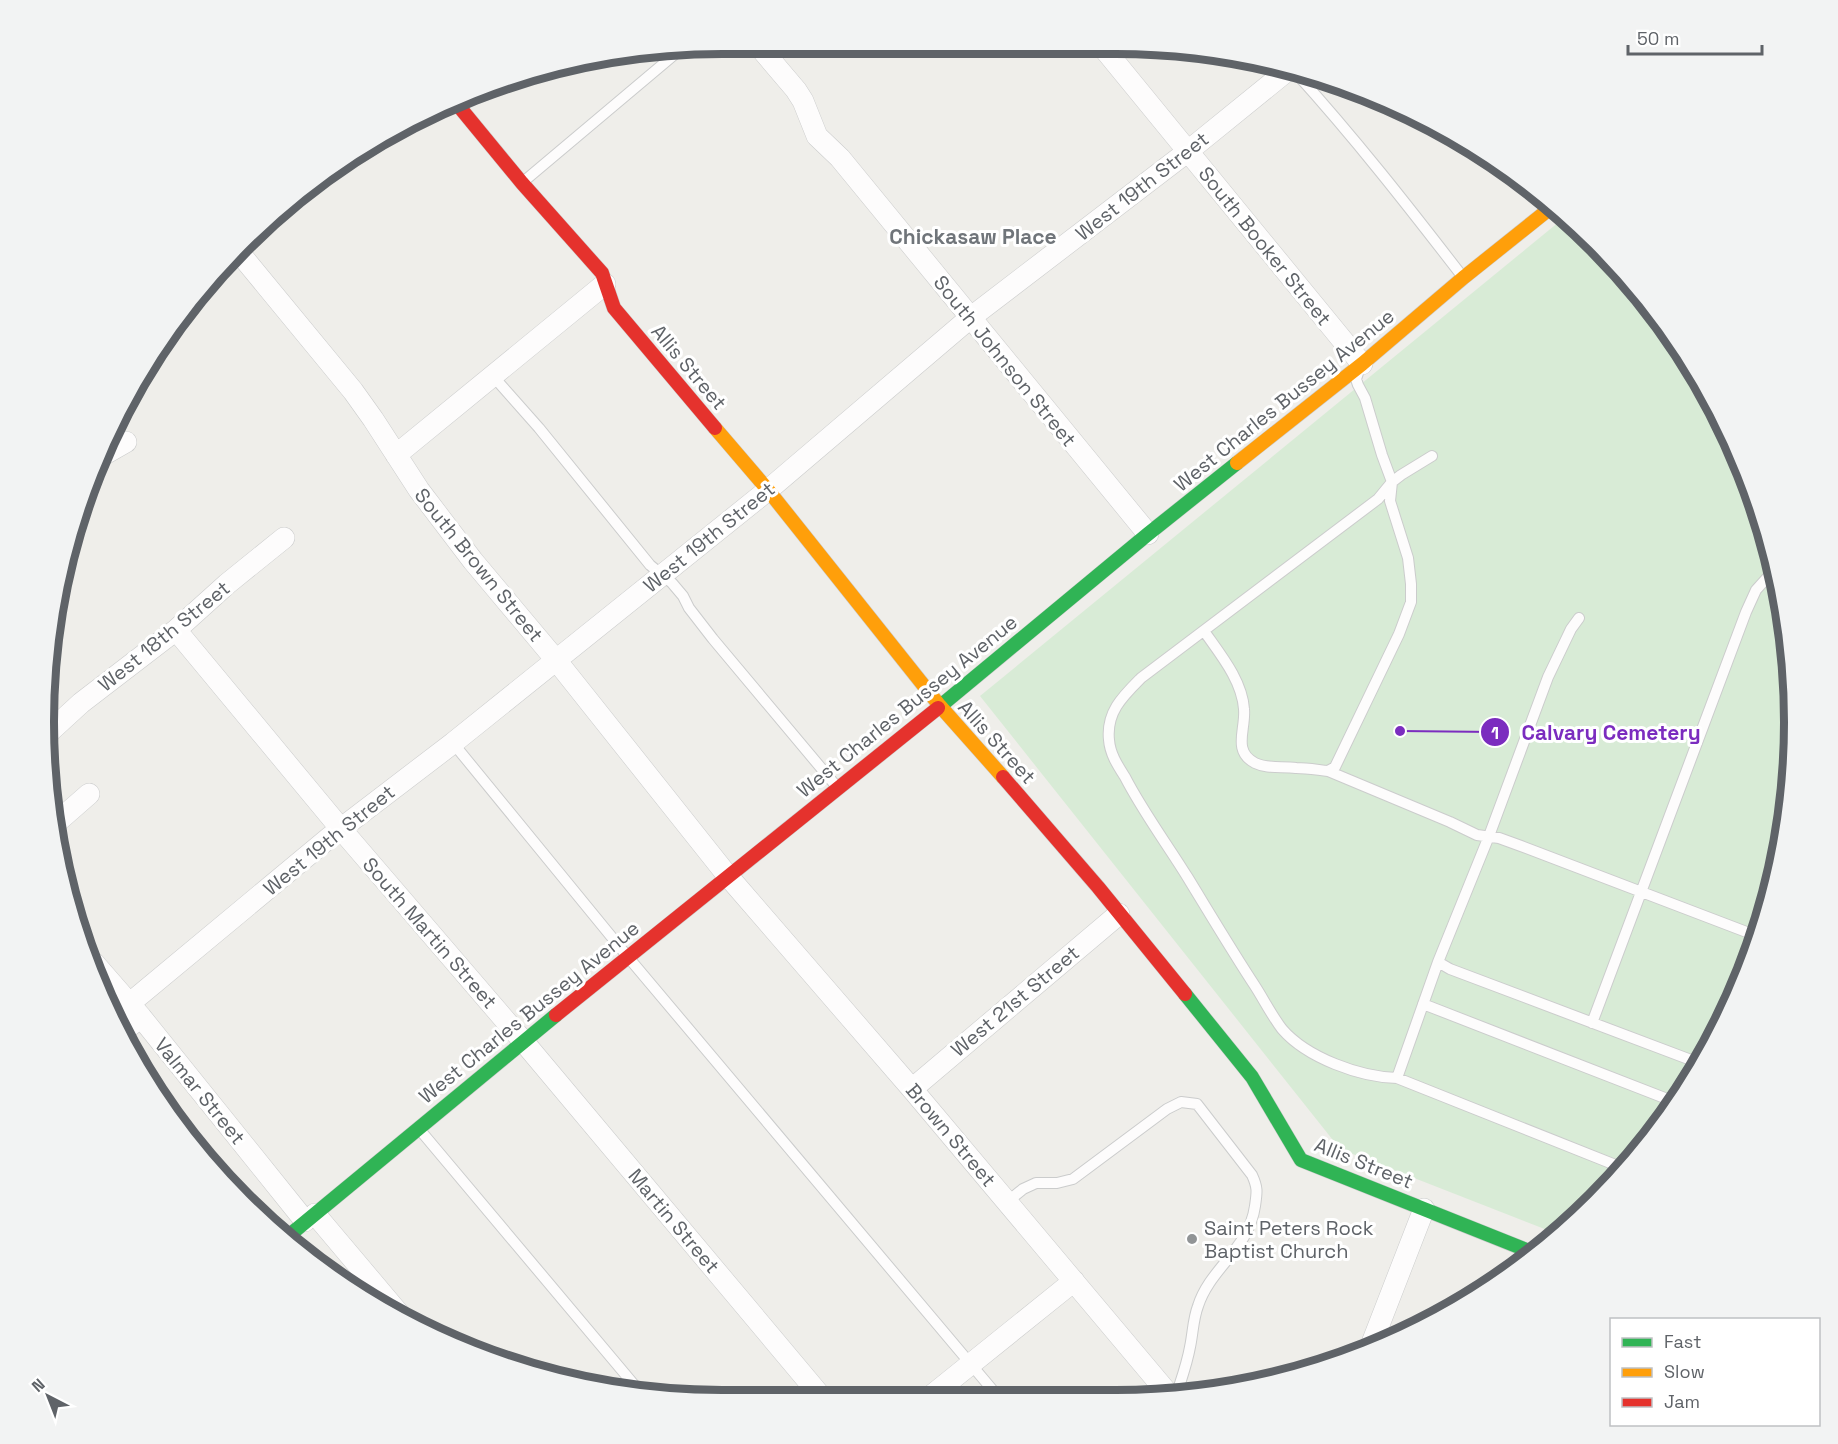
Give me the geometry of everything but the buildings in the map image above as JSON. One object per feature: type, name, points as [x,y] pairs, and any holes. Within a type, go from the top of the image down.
[{"type":"street","name":"South Johnson Street","points":[[765,54],[803,101],[817,136],[840,158],[1148,534]]},
{"type":"street","name":"South Booker Street","points":[[1108,54],[1362,364]]},
{"type":"street","name":"West 19th Street","points":[[127,1024],[135,1011],[341,828],[453,743],[768,490],[970,318],[1187,152],[1282,75]]},
{"type":"street","name":"Allis Street","points":[[460,108],[522,183],[602,273],[614,308],[768,490],[940,706],[996,769],[1206,1019],[1252,1077],[1301,1160],[1526,1250]]},
{"type":"street","name":"West Charles Bussey Avenue","points":[[292,1233],[523,1041],[940,706],[1148,534],[1362,364],[1463,278],[1546,212]]},
{"type":"street","name":"South Brown Street","points":[[243,257],[353,391],[418,490],[472,561],[556,660],[727,876]]},
{"type":"street","points":[[396,455],[605,284]]},
{"type":"street","points":[[113,450],[126,442]]},
{"type":"street","name":"West 18th Street","points":[[54,727],[81,703],[176,630],[227,584],[284,538]]},
{"type":"street","name":"South Martin Street","points":[[176,630],[523,1041]]},
{"type":"street","points":[[61,818],[89,794]]},
{"type":"street","name":"Brown Street","points":[[727,876],[912,1089],[1164,1389]]},
{"type":"street","name":"West 21st Street","points":[[912,1089],[1119,914]]},
{"type":"street","name":"Valmar Street","points":[[103,974],[310,1218],[386,1299]]},
{"type":"street","name":"Martin Street","points":[[523,1041],[816,1390]]},
{"type":"street","points":[[1374,1338],[1424,1209]]},
{"type":"street","points":[[938,1390],[1074,1281]]},
{"type":"lane","points":[[522,183],[673,56]]},
{"type":"lane","points":[[1303,81],[1342,123],[1463,278]]},
{"type":"lane","points":[[1328,771],[1335,767],[1399,634],[1411,602],[1408,558],[1390,501],[1392,482],[1365,398],[1356,379],[1362,364]]},
{"type":"lane","points":[[493,376],[539,428],[650,565],[672,583],[683,596],[689,608],[714,639],[838,788]]},
{"type":"lane","points":[[1432,456],[1392,482],[1378,499],[1142,678],[1121,697],[1113,711],[1109,742],[1135,797],[1283,1029],[1305,1048],[1352,1070],[1381,1078],[1397,1078],[1615,1165]]},
{"type":"lane","points":[[1593,1023],[1746,612],[1755,590],[1767,577]]},
{"type":"lane","points":[[1397,1078],[1438,962],[1489,836],[1548,677],[1571,629],[1579,618]]},
{"type":"lane","points":[[1204,631],[1230,670],[1241,694],[1244,710],[1240,742],[1246,756],[1256,763],[1266,766],[1328,771],[1450,822],[1477,836],[1489,836],[1521,846],[1750,933]]},
{"type":"lane","points":[[453,743],[628,957],[993,1390]]},
{"type":"lane","points":[[1438,962],[1450,969],[1692,1060]]},
{"type":"lane","points":[[1423,1004],[1667,1099]]},
{"type":"lane","points":[[1007,1202],[1023,1189],[1036,1183],[1057,1183],[1073,1179],[1167,1109],[1181,1102],[1197,1104],[1252,1175],[1257,1187],[1254,1215],[1245,1237],[1208,1285],[1198,1304],[1190,1346],[1179,1387]]},
{"type":"lane","points":[[418,1127],[633,1384]]},
{"type":"green space","points":[[1558,222],[1618,282],[1646,315],[1671,351],[1695,388],[1715,427],[1749,507],[1771,592],[1783,678],[1783,766],[1771,852],[1749,937],[1733,978],[1695,1056],[1646,1129],[1588,1194],[1548,1230],[1340,1149],[980,696]]},
{"type":"traffic: fast","points":[[938,708],[1237,463]]},
{"type":"traffic: fast","points":[[1185,994],[1252,1077],[1301,1160],[1526,1250]]},
{"type":"traffic: fast","points":[[292,1233],[556,1015]]},
{"type":"traffic: slow","points":[[1237,463],[1362,364],[1463,278],[1546,212]]},
{"type":"traffic: slow","points":[[715,428],[768,490],[940,706],[1003,777]]},
{"type":"traffic: jam","points":[[460,108],[522,183],[602,273],[614,308],[715,428]]},
{"type":"traffic: jam","points":[[556,1015],[938,708]]},
{"type":"traffic: jam","points":[[1003,777],[1098,887],[1185,994]]},
{"type":"place","name":"Calvary Cemetery","points":[[1400,731]]},
{"type":"place","name":"Saint Peters Rock Baptist Church","points":[[1192,1239]]},
{"type":"district","name":"Chickasaw Place","points":[[973,236]]}]
